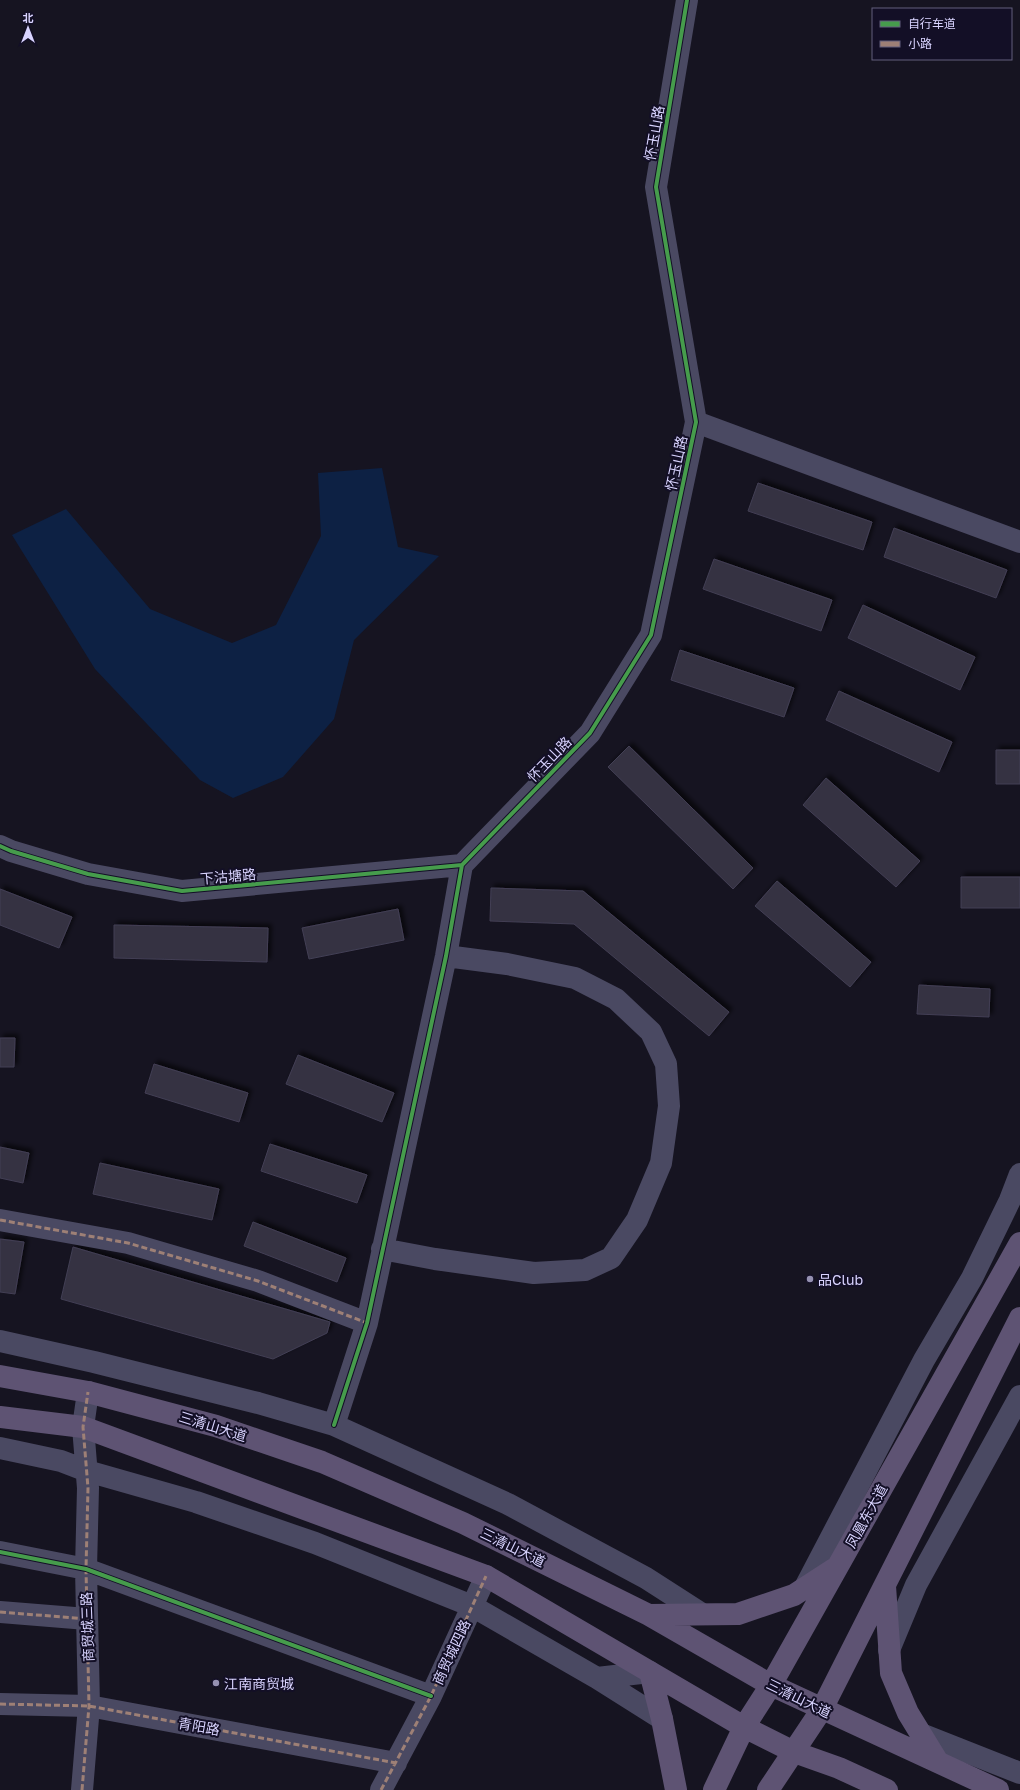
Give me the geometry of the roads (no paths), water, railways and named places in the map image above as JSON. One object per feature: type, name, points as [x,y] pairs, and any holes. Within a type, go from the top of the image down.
[{"type":"main road","name":"凤凰东大道","points":[[714,1790],[744,1727],[771,1685],[1020,1243]]},
{"type":"main road","points":[[768,1790],[822,1709],[1020,1318]]},
{"type":"main road","name":"三清山大道","points":[[0,1376],[88,1392],[216,1426],[322,1462],[464,1523],[649,1615],[771,1685],[998,1790]]},
{"type":"main road","points":[[0,1417],[83,1427],[486,1576],[744,1727],[794,1752],[838,1768],[887,1790]]},
{"type":"main road","points":[[649,1615],[738,1614],[794,1595],[837,1568]]},
{"type":"main road","points":[[885,1585],[891,1673],[908,1713],[938,1762]]},
{"type":"main road","points":[[650,1672],[662,1719],[676,1790]]},
{"type":"street","name":"怀玉山路","points":[[462,865],[590,733],[652,635],[696,422],[656,187],[687,0]]},
{"type":"street","points":[[696,422],[1020,542]]},
{"type":"street","name":"下沽塘路","points":[[0,846],[11,851],[88,874],[182,891],[462,865]]},
{"type":"street","points":[[334,1425],[367,1323],[446,956],[462,865]]},
{"type":"street","points":[[382,1249],[435,1259],[534,1273],[585,1270],[611,1258],[637,1220],[661,1163],[670,1106],[666,1064],[651,1032],[616,999],[575,978],[507,964],[446,956]]},
{"type":"street","points":[[804,1589],[924,1360],[972,1278],[1010,1200],[1020,1174]]},
{"type":"street","points":[[0,1220],[128,1243],[258,1281],[367,1323]]},
{"type":"street","points":[[0,1341],[258,1403],[334,1425],[508,1504],[646,1578],[702,1614]]},
{"type":"street","name":"商贸城三路","points":[[82,1790],[89,1706],[86,1569],[88,1488],[83,1427],[88,1392]]},
{"type":"street","points":[[889,1650],[916,1585],[1020,1396]]},
{"type":"street","points":[[0,1448],[61,1461],[87,1471],[196,1502],[315,1543],[472,1606],[597,1678],[662,1719]]},
{"type":"street","points":[[0,1552],[86,1569],[431,1696]]},
{"type":"street","name":"商贸城四路","points":[[381,1790],[431,1696],[486,1576]]},
{"type":"street","points":[[0,1612],[87,1619]]},
{"type":"street","points":[[597,1678],[650,1672]]},
{"type":"street","name":"青阳路","points":[[0,1704],[89,1706],[396,1763]]},
{"type":"street","points":[[920,1734],[1020,1773]]},
{"type":"water","points":[[382,468],[398,547],[439,556],[354,640],[334,719],[283,777],[233,798],[200,780],[95,669],[12,535],[66,509],[150,609],[232,643],[276,625],[321,536],[318,473]]},
{"type":"place","name":"品Club","points":[[810,1279]]},
{"type":"place","name":"江南商贸城","points":[[216,1683]]}]
